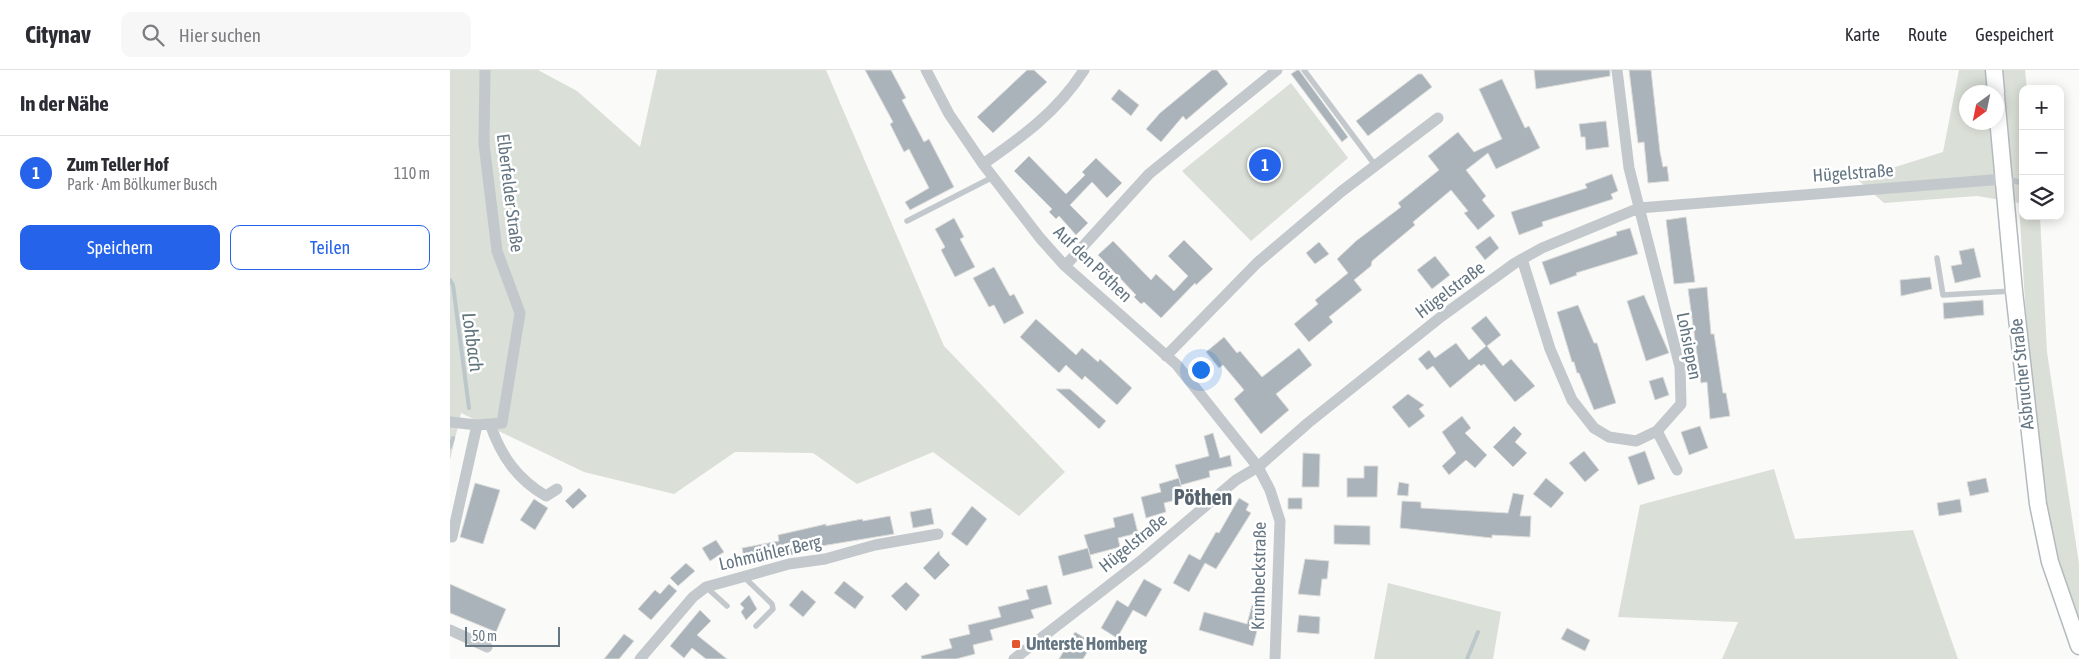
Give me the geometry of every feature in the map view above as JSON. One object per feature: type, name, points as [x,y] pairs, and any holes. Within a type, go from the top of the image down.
[{"type":"main road","name":"Asbrucher Straße","points":[[1994,70],[1995,85]]},
{"type":"main road","name":"Asbrucher Straße","points":[[1999,130],[2014,291],[2038,504],[2050,562],[2079,646]]},
{"type":"street","name":"Elberfelder Straße","points":[[485,70],[484,144],[497,251],[520,313],[502,423],[490,424]]},
{"type":"street","name":"Auf den Pöthen","points":[[926,70],[949,114],[993,178],[1040,238],[1065,266],[1177,365],[1258,467]]},
{"type":"street","points":[[983,164],[1030,131],[1074,87],[1084,70]]},
{"type":"street","points":[[1065,266],[1149,174],[1277,70]]},
{"type":"street","name":"Lohsiepen","points":[[1522,259],[1550,349],[1572,400],[1594,428],[1609,437],[1636,441],[1657,431],[1680,404],[1680,367],[1629,168],[1617,70]]},
{"type":"street","points":[[1166,356],[1256,263],[1375,165],[1438,118]]},
{"type":"street","name":"Hügelstraße","points":[[1014,659],[1143,559],[1236,480],[1258,467],[1308,423],[1442,316],[1522,259],[1542,248],[1638,208],[2004,179]]},
{"type":"street","points":[[450,422],[477,425],[490,424],[496,442],[512,468],[528,485],[546,496],[557,489]]},
{"type":"street","points":[[452,537],[477,425]]},
{"type":"street","points":[[1657,431],[1677,470]]},
{"type":"street","name":"Krumbeckstraße","points":[[1258,467],[1270,490],[1280,521],[1274,659]]},
{"type":"street","name":"Lohmühler Berg","points":[[640,659],[693,597],[706,587],[742,575],[789,564],[825,559],[875,545],[938,534]]},
{"type":"street","points":[[450,630],[487,647]]},
{"type":"lane","points":[[1304,70],[1375,165]]},
{"type":"lane","points":[[907,221],[993,178]]},
{"type":"lane","points":[[2004,179],[2019,182]]},
{"type":"lane","points":[[1937,258],[1943,295],[2014,291]]},
{"type":"lane","points":[[742,575],[772,604],[772,609],[756,626]]},
{"type":"lane","points":[[706,587],[727,606]]},
{"type":"shaded area","points":[[450,70],[538,70],[577,91],[640,147],[657,70],[826,70],[944,346],[1065,472],[1019,516],[933,452],[857,484],[813,453],[735,452],[674,494],[584,472],[461,413],[450,460]]},
{"type":"shaded area","points":[[1959,70],[2025,70],[2027,85],[2019,85],[2019,203],[1977,196],[1884,203],[1857,179],[1943,152]]},
{"type":"shaded area","points":[[1291,83],[1348,158],[1251,241],[1182,171]]},
{"type":"shaded area","points":[[2020,220],[2040,220],[2047,352],[2079,564],[2079,625],[2064,583],[2048,513],[2031,380]]},
{"type":"shaded area","points":[[1774,469],[1795,539],[1913,530],[1958,659],[1722,659],[1738,622],[1618,617],[1640,505]]},
{"type":"shaded area","points":[[1388,583],[1501,612],[1493,659],[1374,659]]},
{"type":"building","points":[[865,70],[891,70],[906,98],[902,100],[924,142],[929,139],[954,187],[910,210],[905,202],[929,188],[909,149],[904,152],[890,124],[893,122]]},
{"type":"building","points":[[1027,70],[1034,70],[1047,82],[993,133],[977,117]]},
{"type":"building","points":[[1212,70],[1217,70],[1228,84],[1186,120],[1183,116],[1161,142],[1146,129],[1160,113]]},
{"type":"building","points":[[1299,70],[1348,137],[1342,142],[1291,74]]},
{"type":"building","points":[[1534,70],[1610,70],[1610,76],[1536,89]]},
{"type":"building","points":[[1629,70],[1651,70],[1660,152],[1663,167],[1667,166],[1669,181],[1648,183],[1644,142],[1638,143]]},
{"type":"building","points":[[1418,74],[1422,74],[1432,87],[1368,136],[1356,121]]},
{"type":"building","points":[[1502,79],[1525,128],[1529,126],[1540,148],[1496,169],[1488,153],[1466,170],[1486,196],[1482,200],[1495,216],[1478,230],[1464,213],[1468,211],[1451,190],[1413,222],[1415,225],[1372,261],[1371,266],[1354,280],[1362,290],[1329,317],[1333,322],[1309,342],[1294,324],[1318,304],[1315,300],[1348,273],[1337,259],[1356,241],[1401,207],[1398,203],[1439,170],[1428,156],[1458,132],[1474,152],[1502,139],[1479,89]]},
{"type":"building","points":[[1119,89],[1139,105],[1131,116],[1111,99]]},
{"type":"building","points":[[1606,121],[1609,147],[1586,150],[1585,137],[1581,137],[1579,124]]},
{"type":"building","points":[[1029,156],[1066,194],[1085,175],[1082,172],[1096,158],[1122,183],[1107,198],[1092,182],[1070,205],[1088,223],[1076,235],[1059,216],[1056,219],[1049,212],[1052,209],[1014,171]]},
{"type":"building","points":[[1612,174],[1618,191],[1611,194],[1613,199],[1542,222],[1543,226],[1519,235],[1511,212],[1587,188],[1585,184]]},
{"type":"building","points":[[1686,217],[1695,282],[1674,284],[1666,220]]},
{"type":"building","points":[[954,218],[964,237],[960,239],[975,267],[955,277],[941,250],[945,247],[935,229]]},
{"type":"building","points":[[1630,228],[1638,254],[1576,273],[1577,275],[1550,285],[1542,262],[1617,235],[1616,232]]},
{"type":"building","points":[[1490,236],[1499,248],[1485,260],[1475,247]]},
{"type":"building","points":[[1184,240],[1213,269],[1196,285],[1195,283],[1161,318],[1144,302],[1141,304],[1134,297],[1136,295],[1098,255],[1113,241],[1151,280],[1156,274],[1174,291],[1188,276],[1168,256]]},
{"type":"building","points":[[1319,242],[1329,254],[1315,264],[1306,253]]},
{"type":"building","points":[[1974,248],[1981,277],[1955,283],[1951,266],[1962,264],[1959,251]]},
{"type":"building","points":[[1435,256],[1450,275],[1432,289],[1417,270]]},
{"type":"building","points":[[994,267],[1010,296],[1014,294],[1024,313],[1004,324],[994,305],[989,307],[973,278]]},
{"type":"building","points":[[1930,277],[1932,289],[1901,296],[1900,280]]},
{"type":"building","points":[[1707,287],[1711,334],[1714,334],[1723,393],[1726,393],[1730,416],[1710,419],[1707,382],[1701,383],[1688,289]]},
{"type":"building","points":[[1644,295],[1669,353],[1646,361],[1627,301]]},
{"type":"building","points":[[1983,300],[1984,315],[1944,319],[1943,303]]},
{"type":"building","points":[[1578,305],[1594,343],[1597,343],[1616,403],[1594,410],[1574,362],[1572,362],[1557,312]]},
{"type":"building","points":[[1486,316],[1501,335],[1487,346],[1503,366],[1511,359],[1535,386],[1515,402],[1484,364],[1481,366],[1479,364],[1450,388],[1433,366],[1427,370],[1418,359],[1429,350],[1435,358],[1456,343],[1469,360],[1486,346],[1471,328]]},
{"type":"building","points":[[1036,319],[1076,355],[1082,348],[1098,362],[1100,359],[1132,388],[1117,405],[1085,376],[1082,380],[1066,365],[1059,373],[1020,337]]},
{"type":"building","points":[[1224,337],[1237,353],[1240,351],[1262,377],[1299,348],[1312,365],[1276,394],[1289,410],[1261,434],[1234,399],[1244,390],[1223,365],[1219,368],[1206,352]]},
{"type":"building","points":[[1663,377],[1669,395],[1655,400],[1649,381]]},
{"type":"building","points":[[1056,389],[1070,389],[1106,421],[1099,429]]},
{"type":"building","points":[[1408,394],[1424,405],[1419,409],[1425,416],[1409,428],[1392,407]]},
{"type":"building","points":[[1462,416],[1471,428],[1465,433],[1487,455],[1475,468],[1466,460],[1449,475],[1442,466],[1456,453],[1442,432]]},
{"type":"building","points":[[1514,426],[1522,434],[1515,442],[1527,453],[1513,467],[1493,447]]},
{"type":"building","points":[[1700,426],[1708,448],[1689,455],[1681,432]]},
{"type":"building","points":[[1213,433],[1220,458],[1230,455],[1232,466],[1209,471],[1210,477],[1181,485],[1175,465],[1209,456],[1204,436]]},
{"type":"building","points":[[1584,451],[1599,470],[1585,482],[1569,463]]},
{"type":"building","points":[[1645,451],[1655,479],[1638,485],[1628,457]]},
{"type":"building","points":[[1303,453],[1320,454],[1319,487],[1302,487]]},
{"type":"building","points":[[1364,466],[1378,466],[1377,497],[1347,497],[1347,478],[1364,478]]},
{"type":"building","points":[[1179,478],[1184,498],[1164,503],[1166,512],[1146,518],[1141,497],[1161,492],[1159,484]]},
{"type":"building","points":[[1546,478],[1564,493],[1551,508],[1533,494]]},
{"type":"building","points":[[1986,478],[1989,492],[1970,496],[1967,482]]},
{"type":"building","points":[[1399,482],[1409,484],[1408,496],[1397,495]]},
{"type":"building","points":[[475,483],[500,490],[483,544],[460,537]]},
{"type":"building","points":[[579,488],[587,496],[573,509],[565,501]]},
{"type":"building","points":[[1513,493],[1524,495],[1520,516],[1531,516],[1530,537],[1492,535],[1492,538],[1400,528],[1402,501],[1421,502],[1421,508],[1508,513]]},
{"type":"building","points":[[1239,498],[1249,504],[1246,510],[1251,513],[1216,569],[1205,563],[1189,592],[1173,583],[1189,554],[1200,560],[1216,532],[1219,533]]},
{"type":"building","points":[[1288,498],[1302,498],[1302,509],[1288,509]]},
{"type":"building","points":[[534,499],[548,508],[535,530],[520,520]]},
{"type":"building","points":[[1960,499],[1962,512],[1939,516],[1937,503]]},
{"type":"building","points":[[972,506],[987,519],[967,546],[951,534]]},
{"type":"building","points":[[931,508],[934,524],[913,528],[910,512]]},
{"type":"building","points":[[1133,513],[1138,533],[1118,538],[1120,547],[1090,555],[1084,535],[1115,527],[1113,518]]},
{"type":"building","points":[[890,516],[894,534],[797,550],[798,554],[789,555],[783,551],[778,556],[745,563],[742,548],[779,541],[778,535],[826,524],[826,526]]},
{"type":"building","points":[[1334,525],[1370,526],[1370,545],[1334,544]]},
{"type":"building","points":[[716,540],[724,552],[710,561],[702,548]]},
{"type":"building","points":[[1088,548],[1093,568],[1063,576],[1058,556]]},
{"type":"building","points":[[939,551],[940,555],[950,565],[935,580],[923,568]]},
{"type":"building","points":[[1305,559],[1329,561],[1327,579],[1322,579],[1320,596],[1298,594]]},
{"type":"building","points":[[686,563],[695,571],[678,586],[670,578]]},
{"type":"building","points":[[1144,579],[1162,589],[1146,617],[1133,610],[1117,638],[1101,628],[1117,600],[1128,607]]},
{"type":"building","points":[[844,581],[864,597],[855,609],[834,593]]},
{"type":"building","points":[[906,582],[920,595],[906,611],[891,596]]},
{"type":"building","points":[[450,584],[506,609],[496,632],[450,613]]},
{"type":"building","points":[[669,584],[677,591],[651,620],[638,609],[655,590],[660,594]]},
{"type":"building","points":[[1047,585],[1052,604],[1031,610],[1034,618],[990,630],[993,640],[973,645],[975,654],[956,659],[922,659],[921,656],[952,648],[949,639],[970,634],[968,625],[1001,617],[998,607],[1029,599],[1026,590]]},
{"type":"building","points":[[802,590],[816,602],[803,617],[789,605]]},
{"type":"building","points":[[749,595],[757,609],[746,620],[741,612],[744,608],[740,604]]},
{"type":"building","points":[[1252,605],[1263,608],[1253,646],[1199,630],[1204,612],[1247,624]]},
{"type":"building","points":[[700,610],[711,621],[697,635],[727,659],[706,659],[692,648],[684,658],[670,646]]},
{"type":"building","points":[[1299,615],[1320,617],[1319,634],[1297,632]]},
{"type":"building","points":[[1567,628],[1590,640],[1585,651],[1561,639]]},
{"type":"building","points":[[1075,632],[1093,643],[1083,659],[1059,659]]},
{"type":"building","points":[[624,634],[634,641],[619,659],[604,659]]},
{"type":"waterway","name":"Lohbach","points":[[450,280],[453,285],[469,408]]},
{"type":"waterway","name":"Lohbach","points":[[450,447],[453,438]]},
{"type":"waterway","name":"Lohsiepen","points":[[1467,659],[1478,632]]},
{"type":"place","name":"Zum Teller Hof","points":[[1265,165]]},
{"type":"place","name":"Unterste Homberg","points":[[1016,644]]},
{"type":"district","name":"Pöthen","points":[[1203,497]]}]
